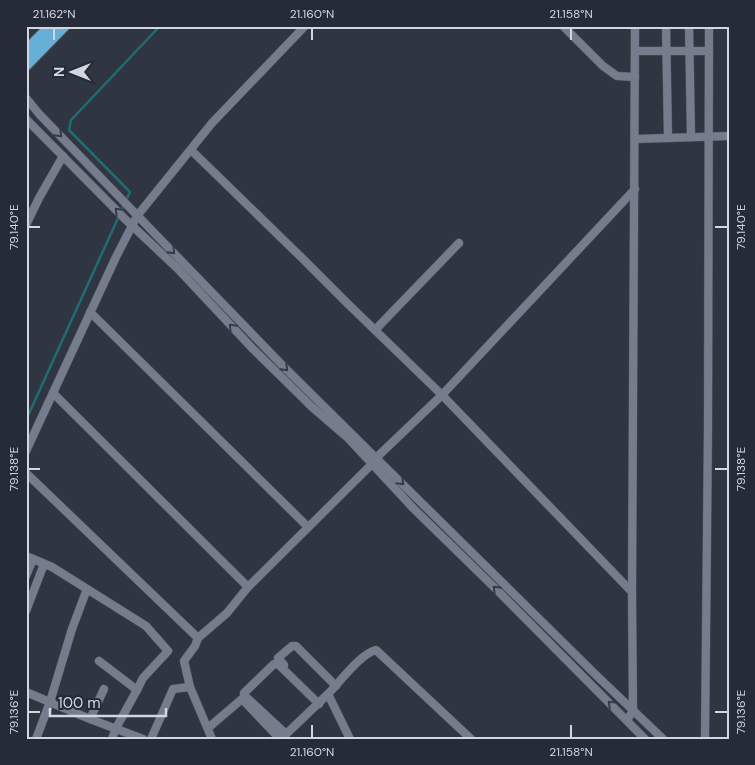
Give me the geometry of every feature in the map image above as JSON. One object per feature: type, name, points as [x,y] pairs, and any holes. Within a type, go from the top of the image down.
[{"type":"highway","points":[[26,51],[51,26]]},
{"type":"highway","points":[[26,65],[64,26]]},
{"type":"street","points":[[26,451],[137,216],[212,123],[305,26]]},
{"type":"street","points":[[563,26],[603,66],[617,76],[635,77]]},
{"type":"street","points":[[627,720],[633,711],[635,26]]},
{"type":"street","points":[[666,26],[668,138]]},
{"type":"street","points":[[689,26],[692,137]]},
{"type":"street","points":[[705,739],[710,26]]},
{"type":"street","points":[[635,51],[709,51]]},
{"type":"street","points":[[26,98],[40,115],[374,461],[662,739]]},
{"type":"street","points":[[26,119],[178,269],[253,348],[312,406],[374,461],[414,509],[645,739]]},
{"type":"street","points":[[635,140],[729,136]]},
{"type":"street","points":[[191,150],[442,395],[632,592]]},
{"type":"street","points":[[26,225],[63,156]]},
{"type":"street","points":[[212,739],[190,687],[184,661],[195,646],[198,638],[227,613],[248,587],[442,395],[635,189]]},
{"type":"street","points":[[375,330],[459,243]]},
{"type":"street","points":[[90,312],[308,527]]},
{"type":"street","points":[[53,393],[248,587]]},
{"type":"street","points":[[26,473],[198,638]]},
{"type":"street","points":[[26,576],[30,557],[87,589],[146,626],[168,651],[144,678],[116,728],[112,739]]},
{"type":"street","points":[[26,611],[44,564]]},
{"type":"street","points":[[36,739],[87,589]]},
{"type":"street","points":[[320,702],[278,658],[292,646],[296,646],[336,686]]},
{"type":"street","points":[[282,737],[320,702],[363,657],[376,650],[471,739]]},
{"type":"street","points":[[99,661],[137,690]]},
{"type":"street","points":[[282,737],[244,695],[274,664],[279,665],[320,702]]},
{"type":"street","points":[[151,739],[173,689],[190,687]]},
{"type":"street","points":[[90,719],[104,688]]},
{"type":"street","points":[[26,692],[143,739]]},
{"type":"street","points":[[328,694],[350,739]]},
{"type":"street","points":[[208,728],[242,699],[282,737]]},
{"type":"waterway","points":[[121,211],[130,192],[69,130],[71,120],[160,26]]},
{"type":"waterway","points":[[26,420],[119,216]]}]
